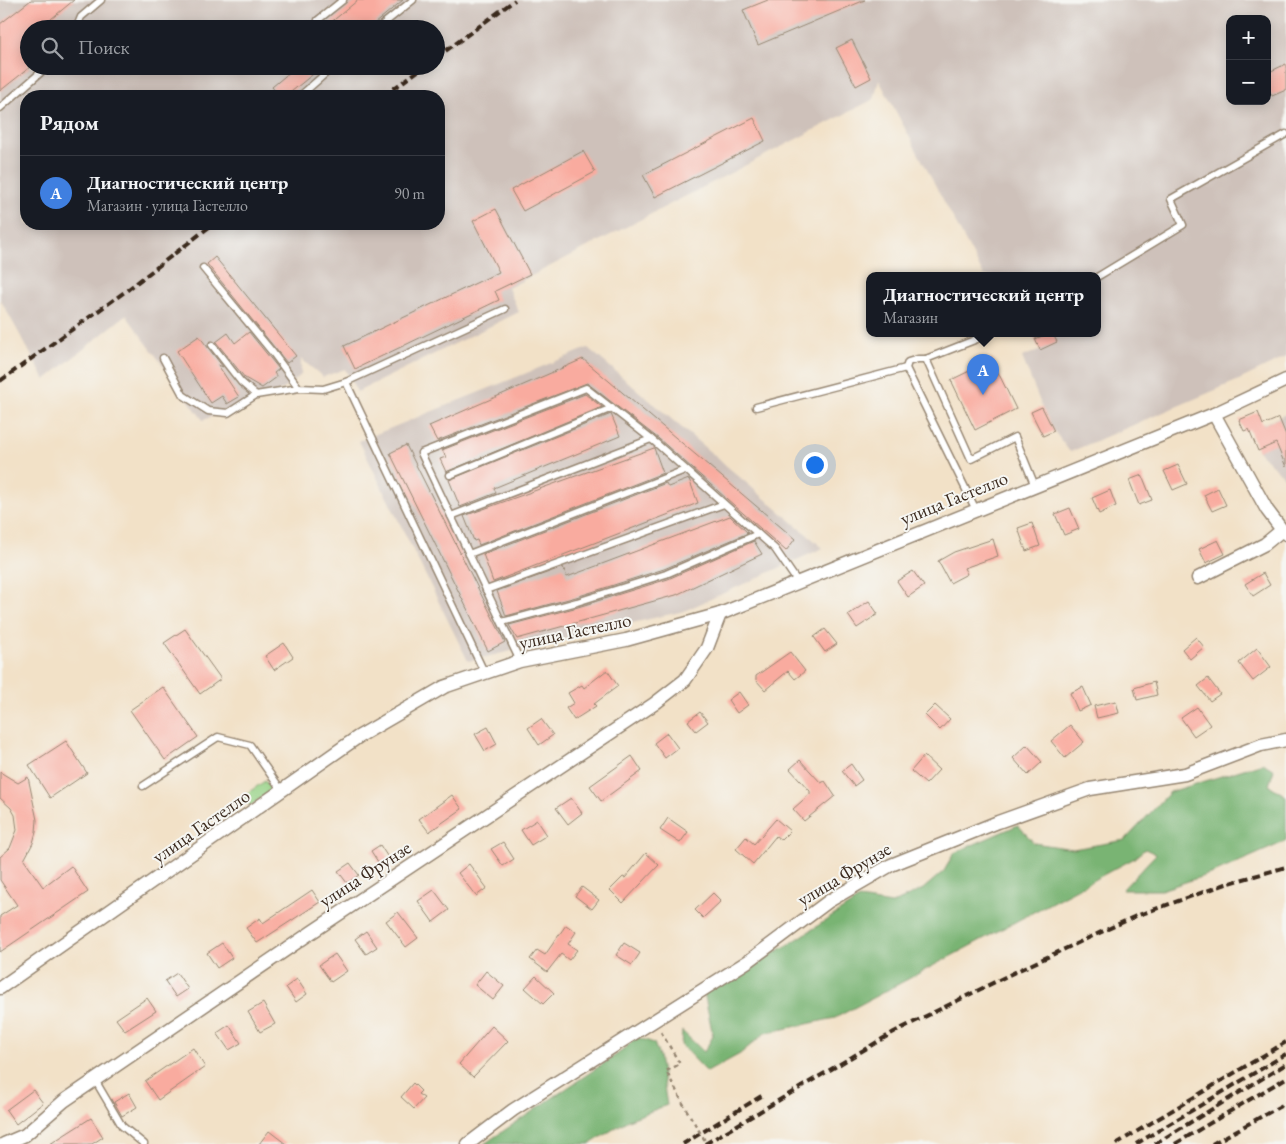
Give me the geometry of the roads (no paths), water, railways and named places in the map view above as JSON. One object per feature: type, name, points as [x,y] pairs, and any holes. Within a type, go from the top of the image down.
[{"type":"street","name":"улица Гастелло","points":[[0,988],[358,737],[444,687],[520,662],[626,640],[720,614],[797,581],[1214,414],[1286,380]]},
{"type":"street","points":[[1198,578],[1265,544],[1284,532],[1267,510],[1214,414]]},
{"type":"street","name":"улица Фрунзе","points":[[4,1144],[25,1135],[64,1101],[312,932],[654,704],[685,680],[707,648],[720,614]]},
{"type":"street","name":"улица Фрунзе","points":[[468,1144],[513,1110],[653,1019],[750,960],[829,901],[891,865],[998,822],[1090,789],[1185,774],[1261,745],[1286,740]]},
{"type":"lane","points":[[79,20],[81,16],[101,0]]},
{"type":"lane","points":[[318,20],[343,0]]},
{"type":"lane","points":[[388,20],[414,0]]},
{"type":"lane","points":[[21,90],[38,75]]},
{"type":"lane","points":[[307,90],[324,75]]},
{"type":"lane","points":[[0,108],[20,90]]},
{"type":"lane","points":[[1101,275],[1183,225],[1171,199],[1286,134]]},
{"type":"lane","points":[[203,268],[273,353],[299,388]]},
{"type":"lane","points":[[163,358],[183,395],[208,411],[228,413],[256,395],[299,388],[323,389],[346,382],[505,309]]},
{"type":"lane","points":[[976,510],[906,368],[908,362],[918,359],[926,360],[977,339]]},
{"type":"lane","points":[[212,345],[240,382],[256,395]]},
{"type":"lane","points":[[926,360],[971,459],[1015,437],[1035,486]]},
{"type":"lane","points":[[756,407],[906,368]]},
{"type":"lane","points":[[346,382],[485,674]]},
{"type":"lane","points":[[520,662],[421,453],[586,388],[651,439],[775,549],[797,581]]},
{"type":"lane","points":[[450,475],[612,408]]},
{"type":"lane","points":[[451,516],[651,439]]},
{"type":"lane","points":[[469,554],[685,470]]},
{"type":"lane","points":[[486,590],[724,504]]},
{"type":"lane","points":[[502,622],[577,602],[666,574],[758,534]]},
{"type":"lane","points":[[143,786],[218,737],[250,745],[282,792]]},
{"type":"lane","points":[[95,1080],[122,1126],[144,1144]]},
{"type":"railway","points":[[445,51],[515,0]]},
{"type":"railway","points":[[391,90],[412,75]]},
{"type":"railway","points":[[0,381],[126,291],[205,230]]},
{"type":"railway","points":[[705,1144],[894,1032],[1017,971],[1136,916],[1226,884],[1286,867]]},
{"type":"railway","points":[[1116,1144],[1286,1042]]},
{"type":"railway","points":[[1136,1144],[1286,1054]]},
{"type":"railway","points":[[1155,1144],[1286,1064]]},
{"type":"railway","points":[[1175,1144],[1286,1078]]},
{"type":"railway","points":[[683,1144],[763,1095]]},
{"type":"railway","points":[[1212,1144],[1286,1103]]},
{"type":"place","name":"Диагностический центр","points":[[983,395]]}]
